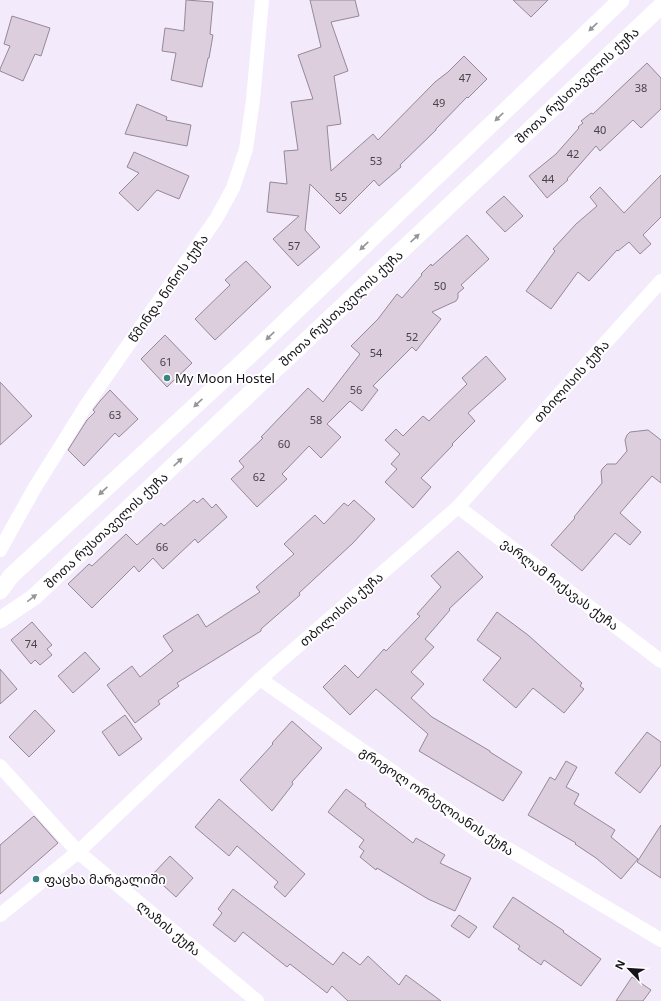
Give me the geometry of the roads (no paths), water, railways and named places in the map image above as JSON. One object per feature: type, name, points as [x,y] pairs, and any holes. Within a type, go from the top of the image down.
[{"type":"street","name":"წმინდა ნინოს ქუჩა","points":[[0,550],[34,489],[87,404],[216,220],[233,188],[246,149],[253,100],[262,0]]},
{"type":"street","points":[[0,590],[11,576],[247,358],[621,0]]},
{"type":"street","name":"შოთა რუსთაველის ქუჩა","points":[[0,620],[34,597],[661,6]]},
{"type":"street","name":"თბილისის ქუჩა","points":[[0,915],[78,852],[260,679],[458,507],[661,281]]},
{"type":"street","name":"ვარლამ ჩიქავას ქუჩა","points":[[458,507],[661,662]]},
{"type":"street","name":"გრიგოლ ორბელიანის ქუჩა","points":[[260,679],[478,831],[661,940]]},
{"type":"street","name":"ლაზის ქუჩა","points":[[0,766],[78,852],[256,1001]]},
{"type":"place","name":"My Moon Hostel","points":[[167,378]]},
{"type":"place","name":"ფაცხა მარგალიში","points":[[36,879]]}]
